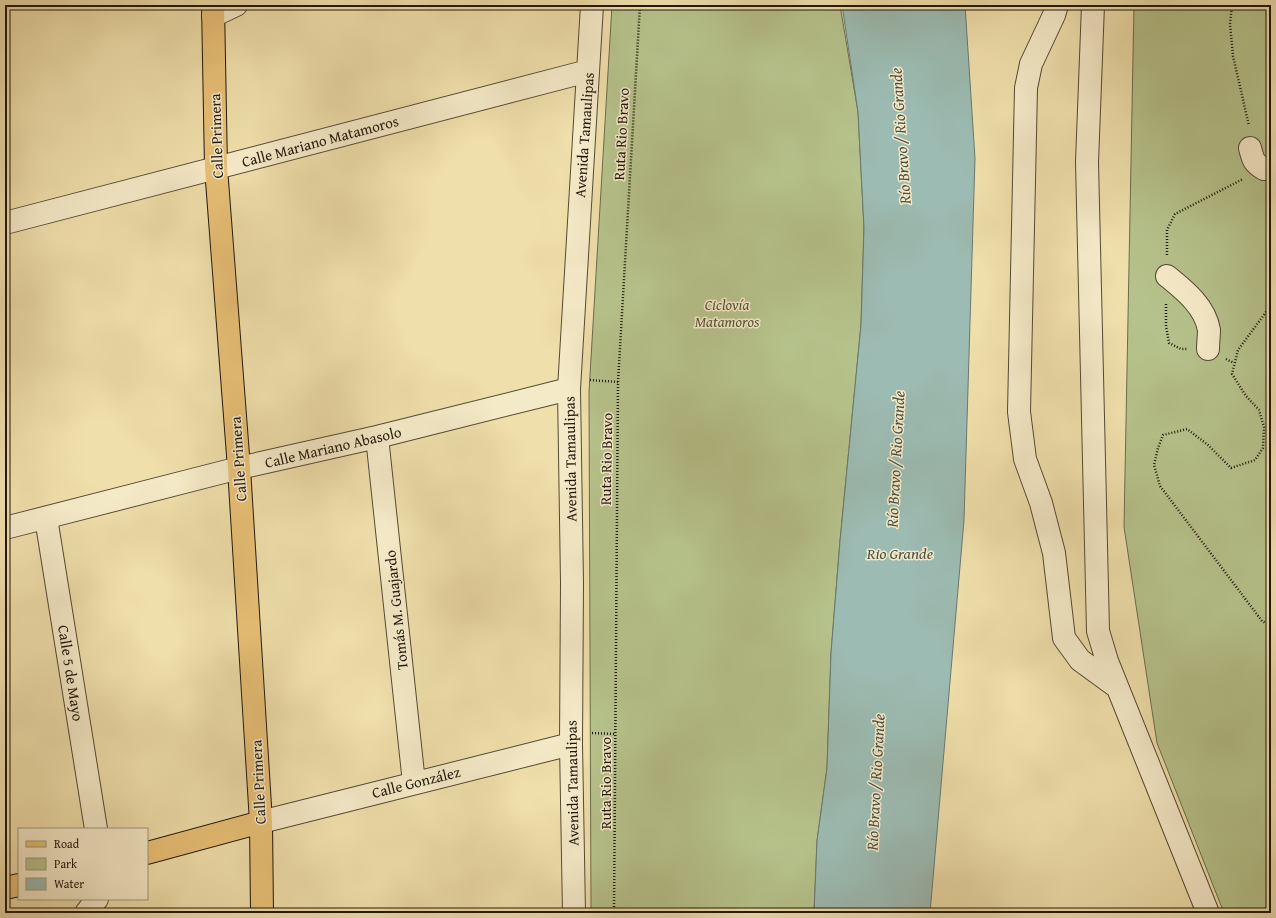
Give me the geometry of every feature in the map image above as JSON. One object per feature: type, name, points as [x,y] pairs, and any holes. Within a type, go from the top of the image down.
[{"type":"main road","name":"Calle Primera","points":[[213,10],[216,168],[239,468],[261,822],[262,913]]},
{"type":"main road","points":[[148,852],[261,822]]},
{"type":"main road","points":[[5,888],[18,885]]},
{"type":"street","points":[[213,10],[236,5]]},
{"type":"street","name":"Avenida Tamaulipas","points":[[574,913],[571,744],[572,583],[569,384],[592,5]]},
{"type":"street","points":[[1057,5],[1054,15],[1031,64],[1026,88],[1019,412],[1025,459],[1041,503],[1054,553],[1064,638],[1080,660],[1117,687]]},
{"type":"street","points":[[1093,5],[1086,162],[1098,631],[1107,662],[1208,913]]},
{"type":"street","name":"Calle Mariano Matamoros","points":[[5,223],[588,71]]},
{"type":"street","points":[[1250,148],[1253,160],[1257,165],[1264,168]]},
{"type":"street","points":[[1167,276],[1188,293],[1202,311],[1209,330],[1208,349]]},
{"type":"street","name":"Calle Mariano Abasolo","points":[[5,528],[239,468],[377,437],[569,384]]},
{"type":"street","name":"Tomás M. Guajardo","points":[[377,437],[414,783]]},
{"type":"street","name":"Calle 5 de Mayo","points":[[46,518],[96,828]]},
{"type":"street","name":"Calle González","points":[[261,822],[571,744]]},
{"type":"street","points":[[86,913],[96,900]]},
{"type":"path","name":"Ruta Rio Bravo","points":[[614,913],[618,382],[640,5]]},
{"type":"path","points":[[1232,5],[1230,24],[1233,56],[1250,130],[1250,148],[1244,169],[1234,184]]},
{"type":"path","points":[[1234,363],[1208,349],[1181,349],[1170,343],[1166,326],[1167,230],[1175,214],[1264,168]]},
{"type":"path","points":[[1271,308],[1266,312],[1238,350],[1232,374],[1246,396],[1259,410],[1264,427],[1263,448],[1255,460],[1231,468],[1208,445],[1186,429],[1163,435],[1154,465],[1160,486],[1262,621],[1271,626]]},
{"type":"path","points":[[569,384],[618,382]]},
{"type":"green space","name":"Ciclovía Matamoros","points":[[612,5],[840,5],[858,112],[864,228],[861,325],[840,541],[831,653],[827,768],[817,841],[814,913],[591,913],[589,392]]},
{"type":"green space","points":[[1134,5],[1271,5],[1271,913],[1224,913],[1157,743],[1124,527]]},
{"type":"water","name":"Rio Grande","points":[[842,5],[965,5],[975,158],[964,520],[930,913],[814,913],[817,841],[827,768],[831,653],[840,541],[861,325],[864,228],[858,112]]},
{"type":"water label","name":"Río Bravo / Rio Grande","points":[[900,136]]},
{"type":"water label","name":"Río Bravo / Rio Grande","points":[[895,459]]},
{"type":"water label","name":"Río Bravo / Rio Grande","points":[[875,782]]}]
